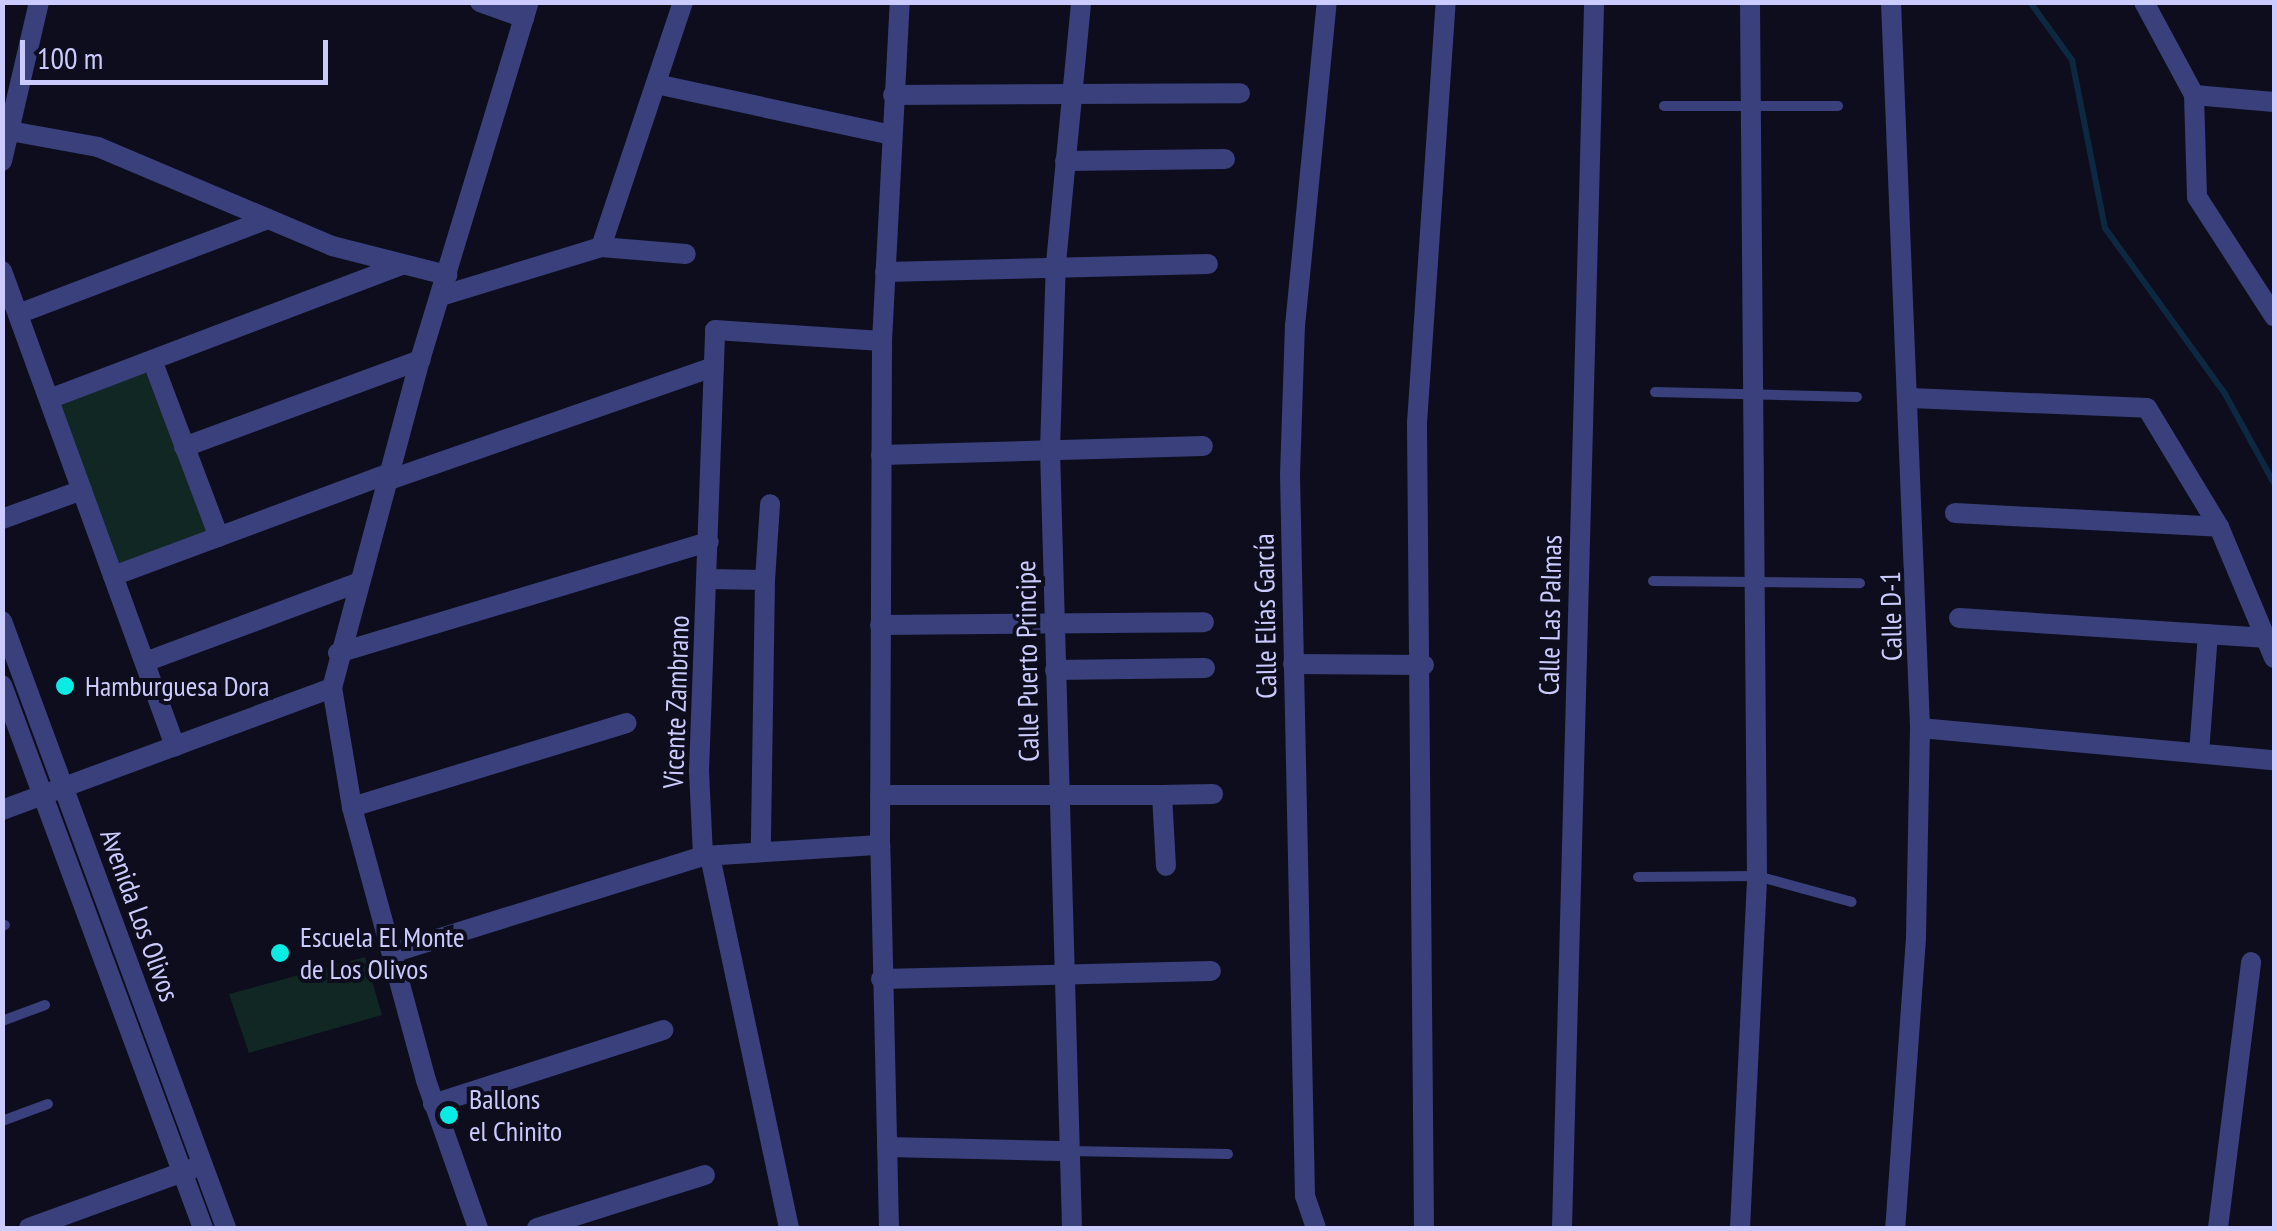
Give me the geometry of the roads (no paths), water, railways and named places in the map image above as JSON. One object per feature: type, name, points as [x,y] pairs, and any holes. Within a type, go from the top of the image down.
[{"type":"street","points":[[2,160],[39,2]]},
{"type":"street","points":[[478,1228],[434,1104],[352,807],[332,688],[338,652],[420,360],[526,10],[480,2]]},
{"type":"street","points":[[601,247],[683,2]]},
{"type":"street","points":[[889,1228],[880,845],[882,341],[900,2]]},
{"type":"street","name":"Calle Puerto Principe","points":[[1072,1228],[1050,450],[1056,263],[1081,2]]},
{"type":"street","name":"Calle Elías García","points":[[1316,1228],[1305,1196],[1292,664],[1292,373],[1327,2]]},
{"type":"street","points":[[1424,1228],[1424,666],[1418,423],[1446,2]]},
{"type":"street","name":"Calle Las Palmas","points":[[1562,1228],[1594,2]]},
{"type":"street","points":[[1740,1228],[1757,876],[1750,2]]},
{"type":"street","name":"Calle D-1","points":[[1891,2],[1911,398],[1920,728],[1916,938],[1894,1228]]},
{"type":"street","points":[[2144,2],[2194,95],[2197,197],[2274,316]]},
{"type":"street","points":[[656,84],[891,135]]},
{"type":"street","points":[[893,95],[1240,93]]},
{"type":"street","points":[[2194,95],[2274,102]]},
{"type":"street","points":[[10,130],[98,147],[268,218],[403,265],[447,275]]},
{"type":"street","points":[[1065,160],[1225,159]]},
{"type":"street","points":[[18,314],[268,218]]},
{"type":"street","points":[[441,296],[601,247],[686,254]]},
{"type":"street","points":[[885,272],[1056,263],[1208,264]]},
{"type":"street","points":[[49,399],[403,265]]},
{"type":"street","points":[[2,271],[174,746]]},
{"type":"street","name":"Vicente Zambrano","points":[[788,1228],[706,856],[699,771],[715,330],[882,341]]},
{"type":"street","points":[[152,360],[218,536]]},
{"type":"street","points":[[184,446],[420,360]]},
{"type":"street","points":[[114,576],[218,536],[714,367]]},
{"type":"street","points":[[1911,398],[2146,408],[2220,527],[2271,648]]},
{"type":"street","points":[[882,455],[1203,446]]},
{"type":"street","points":[[2,519],[82,490]]},
{"type":"street","points":[[760,848],[770,504]]},
{"type":"street","points":[[1955,513],[2220,527]]},
{"type":"street","points":[[338,652],[709,542]]},
{"type":"street","points":[[708,579],[765,580]]},
{"type":"street","points":[[145,662],[357,584]]},
{"type":"street","points":[[1959,618],[2208,634],[2271,648]]},
{"type":"street","name":"Avenida Los Olivos","points":[[2,621],[53,791],[202,1228]]},
{"type":"street","points":[[880,626],[1204,622]]},
{"type":"street","points":[[2199,754],[2208,634]]},
{"type":"street","points":[[1292,664],[1424,666]]},
{"type":"street","points":[[1055,670],[1206,668]]},
{"type":"street","name":"Avenida Los Olivos","points":[[2,685],[53,791],[226,1228]]},
{"type":"street","points":[[2,810],[332,688]]},
{"type":"street","points":[[352,807],[626,722]]},
{"type":"street","points":[[1920,728],[2274,760]]},
{"type":"street","points":[[880,795],[1213,794]]},
{"type":"street","points":[[1162,795],[1166,866]]},
{"type":"street","points":[[392,953],[706,856],[760,848],[880,845]]},
{"type":"street","points":[[2218,1228],[2251,962]]},
{"type":"street","points":[[882,979],[1211,972]]},
{"type":"street","points":[[434,1104],[662,1030]]},
{"type":"street","points":[[888,1147],[1070,1151]]},
{"type":"street","points":[[29,1228],[69,1222],[202,1165]]},
{"type":"street","points":[[537,1228],[704,1175]]},
{"type":"lane","points":[[1664,106],[1838,106]]},
{"type":"lane","points":[[1655,392],[1858,397]]},
{"type":"lane","points":[[1653,581],[1860,583]]},
{"type":"lane","points":[[1638,877],[1757,876],[1852,902]]},
{"type":"lane","points":[[2,1021],[45,1005]]},
{"type":"lane","points":[[2,1120],[48,1104]]},
{"type":"lane","points":[[1070,1151],[1228,1154]]},
{"type":"waterway","points":[[2030,2],[2072,60],[2105,228],[2225,394],[2274,483]]},
{"type":"place","name":"Hamburguesa Dora","points":[[65,686]]},
{"type":"place","name":"Escuela El Monte de Los Olivos","points":[[280,953]]},
{"type":"place","name":"Ballons el Chinito","points":[[449,1115]]}]
